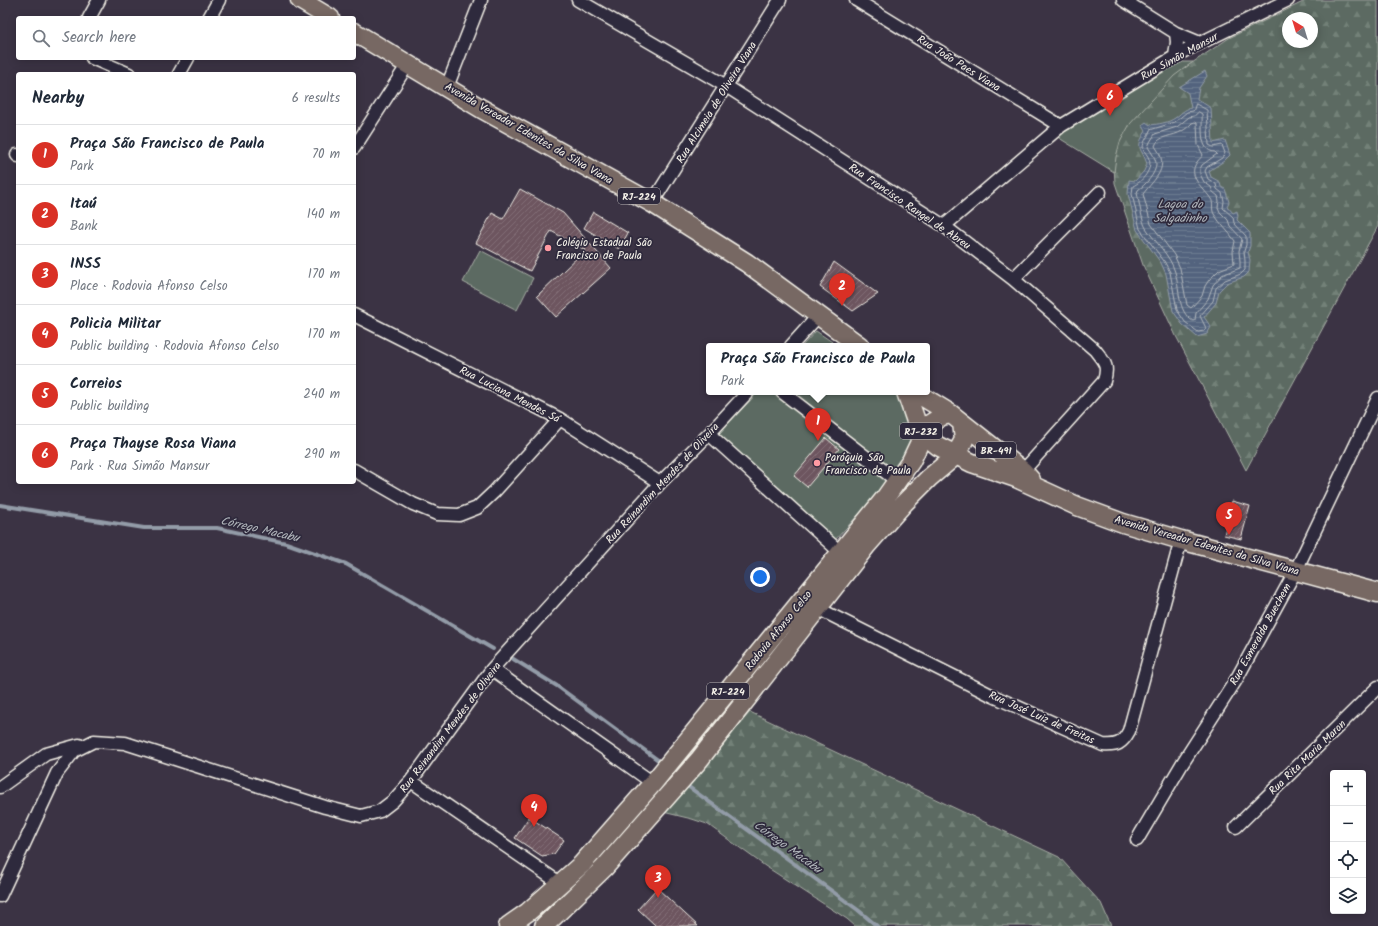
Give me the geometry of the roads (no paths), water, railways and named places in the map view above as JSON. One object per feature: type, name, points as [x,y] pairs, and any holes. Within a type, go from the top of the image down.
[{"type":"main road","points":[[300,0],[327,16]]},
{"type":"main road","name":"Avenida Vereador Edenites da Silva Viana","points":[[356,33],[482,109],[652,203],[747,263],[856,343]]},
{"type":"main road","name":"Avenida Vereador Edenites da Silva Viana","points":[[907,395],[918,427],[923,434],[938,446],[955,456],[1016,478],[1076,506],[1116,520],[1181,540],[1378,593]]},
{"type":"main road","name":"Avenida Vereador Edenites da Silva Viana","points":[[920,395],[957,419],[1023,471],[1038,488]]},
{"type":"main road","name":"Rodovia Afonso Celso","points":[[508,926],[528,912],[582,864],[654,783],[885,498],[911,462],[928,425],[942,416],[957,419],[964,440],[955,456],[929,478],[904,503],[867,545],[699,760],[604,868],[544,926]]},
{"type":"street","points":[[91,16],[99,0]]},
{"type":"street","points":[[210,16],[219,0]]},
{"type":"street","points":[[447,87],[481,0]]},
{"type":"street","name":"Rua Francisco Rangel de Abreu","points":[[578,0],[726,86],[944,226],[1013,279],[1095,350],[1105,364],[1107,372],[1104,381],[1023,471]]},
{"type":"street","name":"Rua Alcimeia de Oliveira Viana","points":[[652,203],[780,0]]},
{"type":"street","name":"Rua João Paes Viana","points":[[856,0],[1061,126]]},
{"type":"street","points":[[1123,0],[1176,33],[1200,43]]},
{"type":"street","name":"Rua Simão Mansur","points":[[944,226],[1061,126],[1175,56],[1288,0]]},
{"type":"street","points":[[1175,56],[1176,33]]},
{"type":"street","points":[[97,60],[124,72]]},
{"type":"street","points":[[180,72],[187,60]]},
{"type":"street","points":[[356,145],[408,64]]},
{"type":"street","points":[[1013,279],[1100,192]]},
{"type":"street","name":"Rua Luciana Mendes Sá","points":[[356,316],[560,419],[660,483]]},
{"type":"street","points":[[793,343],[818,316]]},
{"type":"street","name":"Rua Reinandim Mendes de Oliveira","points":[[0,896],[57,773],[74,751],[94,741],[125,743],[325,808],[361,816],[380,811],[393,801],[411,781],[492,669],[660,483],[745,395]]},
{"type":"street","points":[[786,395],[897,481]]},
{"type":"street","name":"Rua Esmeralda Buechem","points":[[1137,840],[1182,764],[1236,680],[1296,570],[1378,398]]},
{"type":"street","points":[[356,471],[412,504],[437,514],[459,515],[477,508],[494,492],[560,419]]},
{"type":"street","points":[[709,434],[841,553]]},
{"type":"street","name":"Rua José Luiz de Freitas","points":[[817,608],[993,696],[1103,745],[1114,745],[1125,740],[1130,731],[1181,540]]},
{"type":"street","points":[[492,669],[654,783]]},
{"type":"street","name":"Rua Rita Maria Maron","points":[[1236,827],[1378,687]]},
{"type":"street","points":[[0,787],[46,754],[92,742]]},
{"type":"street","points":[[411,781],[561,884]]},
{"type":"water","name":"Lagoa do Salgadinho","points":[[1205,71],[1207,76],[1199,88],[1197,99],[1211,108],[1213,143],[1225,140],[1230,155],[1209,171],[1211,177],[1220,182],[1221,187],[1225,189],[1229,202],[1227,206],[1233,213],[1237,211],[1237,220],[1250,233],[1250,246],[1248,252],[1250,260],[1249,272],[1244,277],[1227,283],[1219,291],[1216,303],[1204,317],[1211,327],[1207,334],[1197,337],[1182,324],[1173,311],[1166,274],[1161,263],[1137,230],[1128,194],[1129,180],[1135,181],[1144,171],[1147,164],[1140,148],[1140,142],[1146,131],[1142,125],[1146,122],[1150,125],[1169,121],[1191,108],[1188,93],[1179,87]]},
{"type":"waterway","name":"Córrego Macabu","points":[[0,505],[144,528],[217,528],[286,543],[346,564],[493,649]]},
{"type":"waterway","name":"Córrego Macabu","points":[[510,657],[557,686],[658,760]]},
{"type":"waterway","name":"Córrego Macabu","points":[[686,785],[858,910],[877,926]]},
{"type":"place","name":"Praça Thayse Rosa Viana","points":[[1110,116]]},
{"type":"place","name":"Colégio Estadual São Francisco de Paula","points":[[548,248]]},
{"type":"place","name":"Itaú","points":[[842,306]]},
{"type":"place","name":"Praça São Francisco de Paula","points":[[818,441]]},
{"type":"place","name":"Paróquia São Francisco de Paula","points":[[817,463]]},
{"type":"place","name":"Correios","points":[[1229,535]]},
{"type":"place","name":"Policia Militar","points":[[534,827]]},
{"type":"place","name":"INSS","points":[[658,898]]}]
